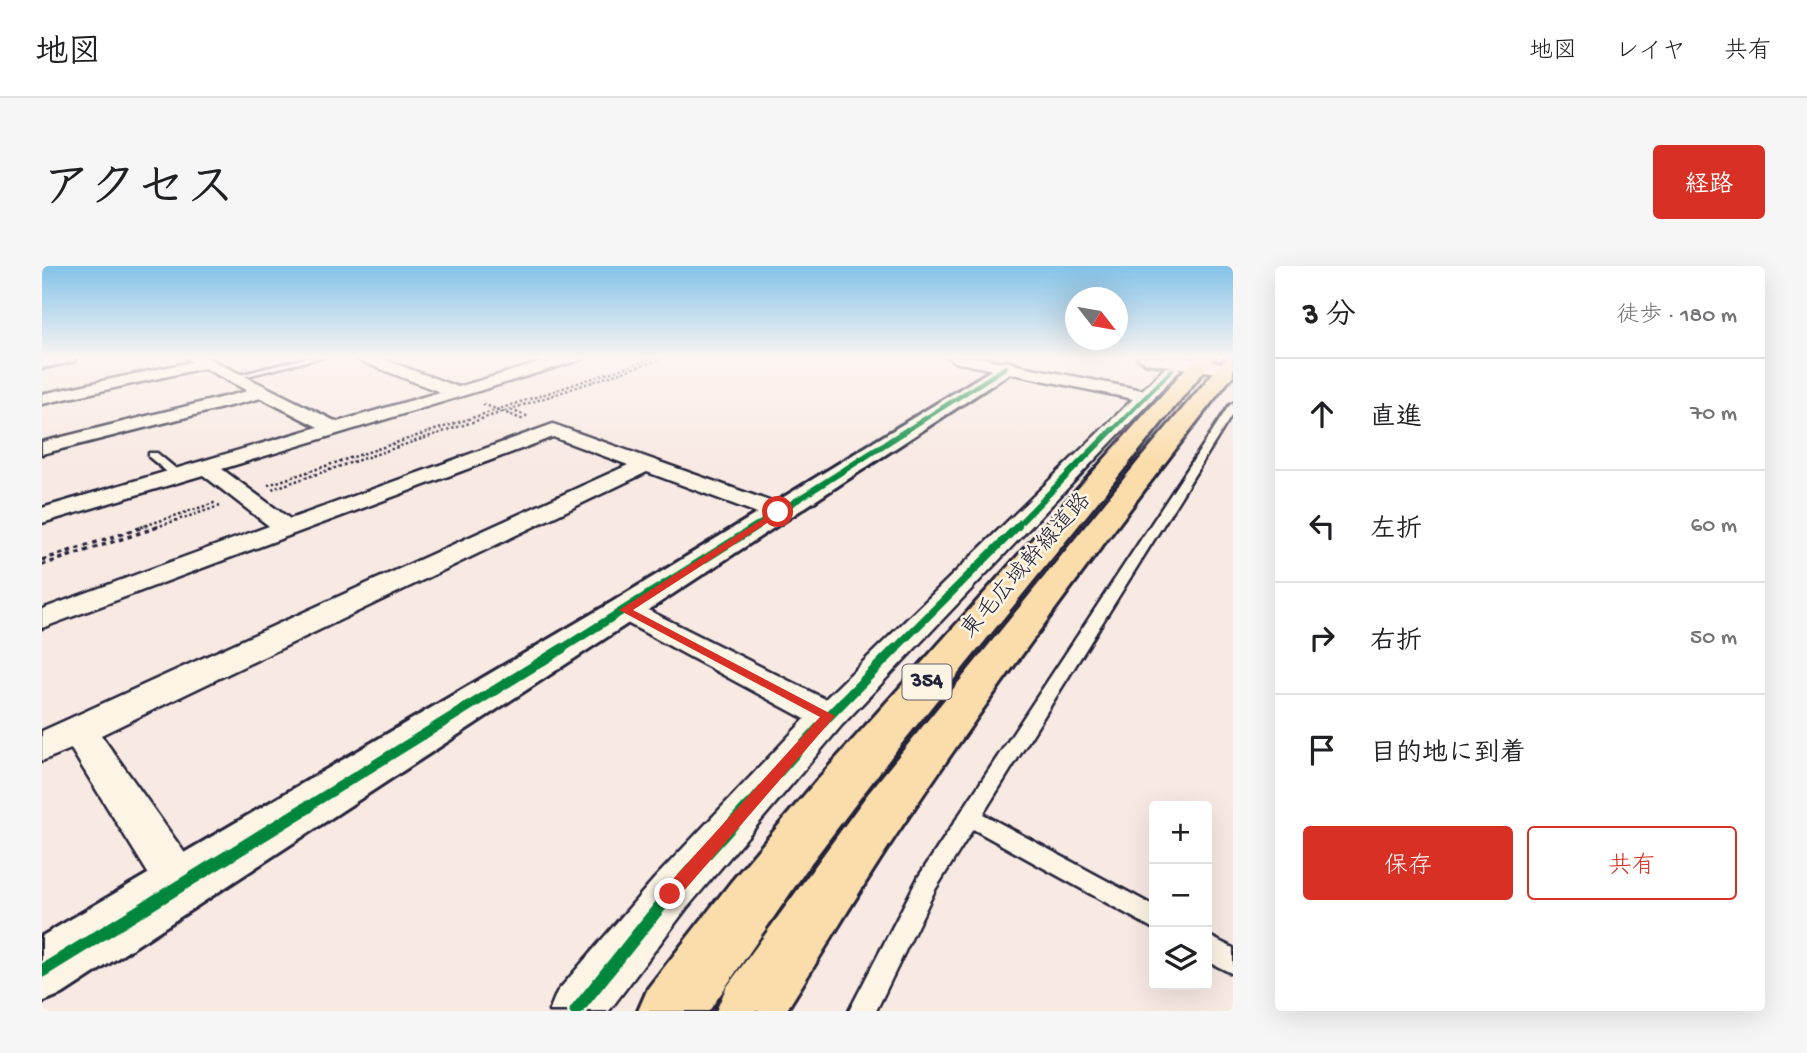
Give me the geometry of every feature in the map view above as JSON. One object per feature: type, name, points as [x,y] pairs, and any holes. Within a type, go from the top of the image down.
[{"type":"highway","name":"東毛広域幹線道路","points":[[671,1011],[714,950],[841,787],[1120,457],[1184,392]]},
{"type":"highway","name":"東毛広域幹線道路","points":[[749,1011],[885,810],[1149,465],[1193,392]]},
{"type":"street","points":[[42,399],[71,392]]},
{"type":"street","points":[[42,448],[264,392],[336,429]]},
{"type":"street","points":[[42,516],[457,392]]},
{"type":"street","points":[[42,971],[625,610],[967,392]]},
{"type":"street","points":[[1125,392],[1145,396]]},
{"type":"street","points":[[576,1011],[670,894],[829,716],[915,632],[1145,396],[1155,392]]},
{"type":"street","points":[[42,620],[553,430],[778,512]]},
{"type":"street","points":[[1077,466],[1120,457]]},
{"type":"street","points":[[42,747],[647,464]]},
{"type":"street","points":[[206,467],[287,528]]},
{"type":"street","points":[[625,610],[829,716]]},
{"type":"street","points":[[79,731],[180,884]]},
{"type":"lane","points":[[862,1011],[927,883],[969,816],[1194,392]]},
{"type":"lane","points":[[153,455],[177,475]]},
{"type":"lane","points":[[969,816],[1149,915]]},
{"type":"lane","points":[[1212,950],[1233,962]]},
{"type":"path","points":[[457,392],[498,409],[509,410],[563,392]]},
{"type":"path","points":[[457,392],[553,430]]},
{"type":"path","points":[[42,560],[556,392]]},
{"type":"path","points":[[42,565],[498,409]]},
{"type":"path","points":[[509,410],[550,425],[553,430]]},
{"type":"cycle path","points":[[42,971],[625,610],[967,392]]},
{"type":"cycle path","points":[[576,1011],[670,894],[829,716],[1150,392]]},
{"type":"route","points":[[670,894],[829,716],[625,610],[778,512]]}]
